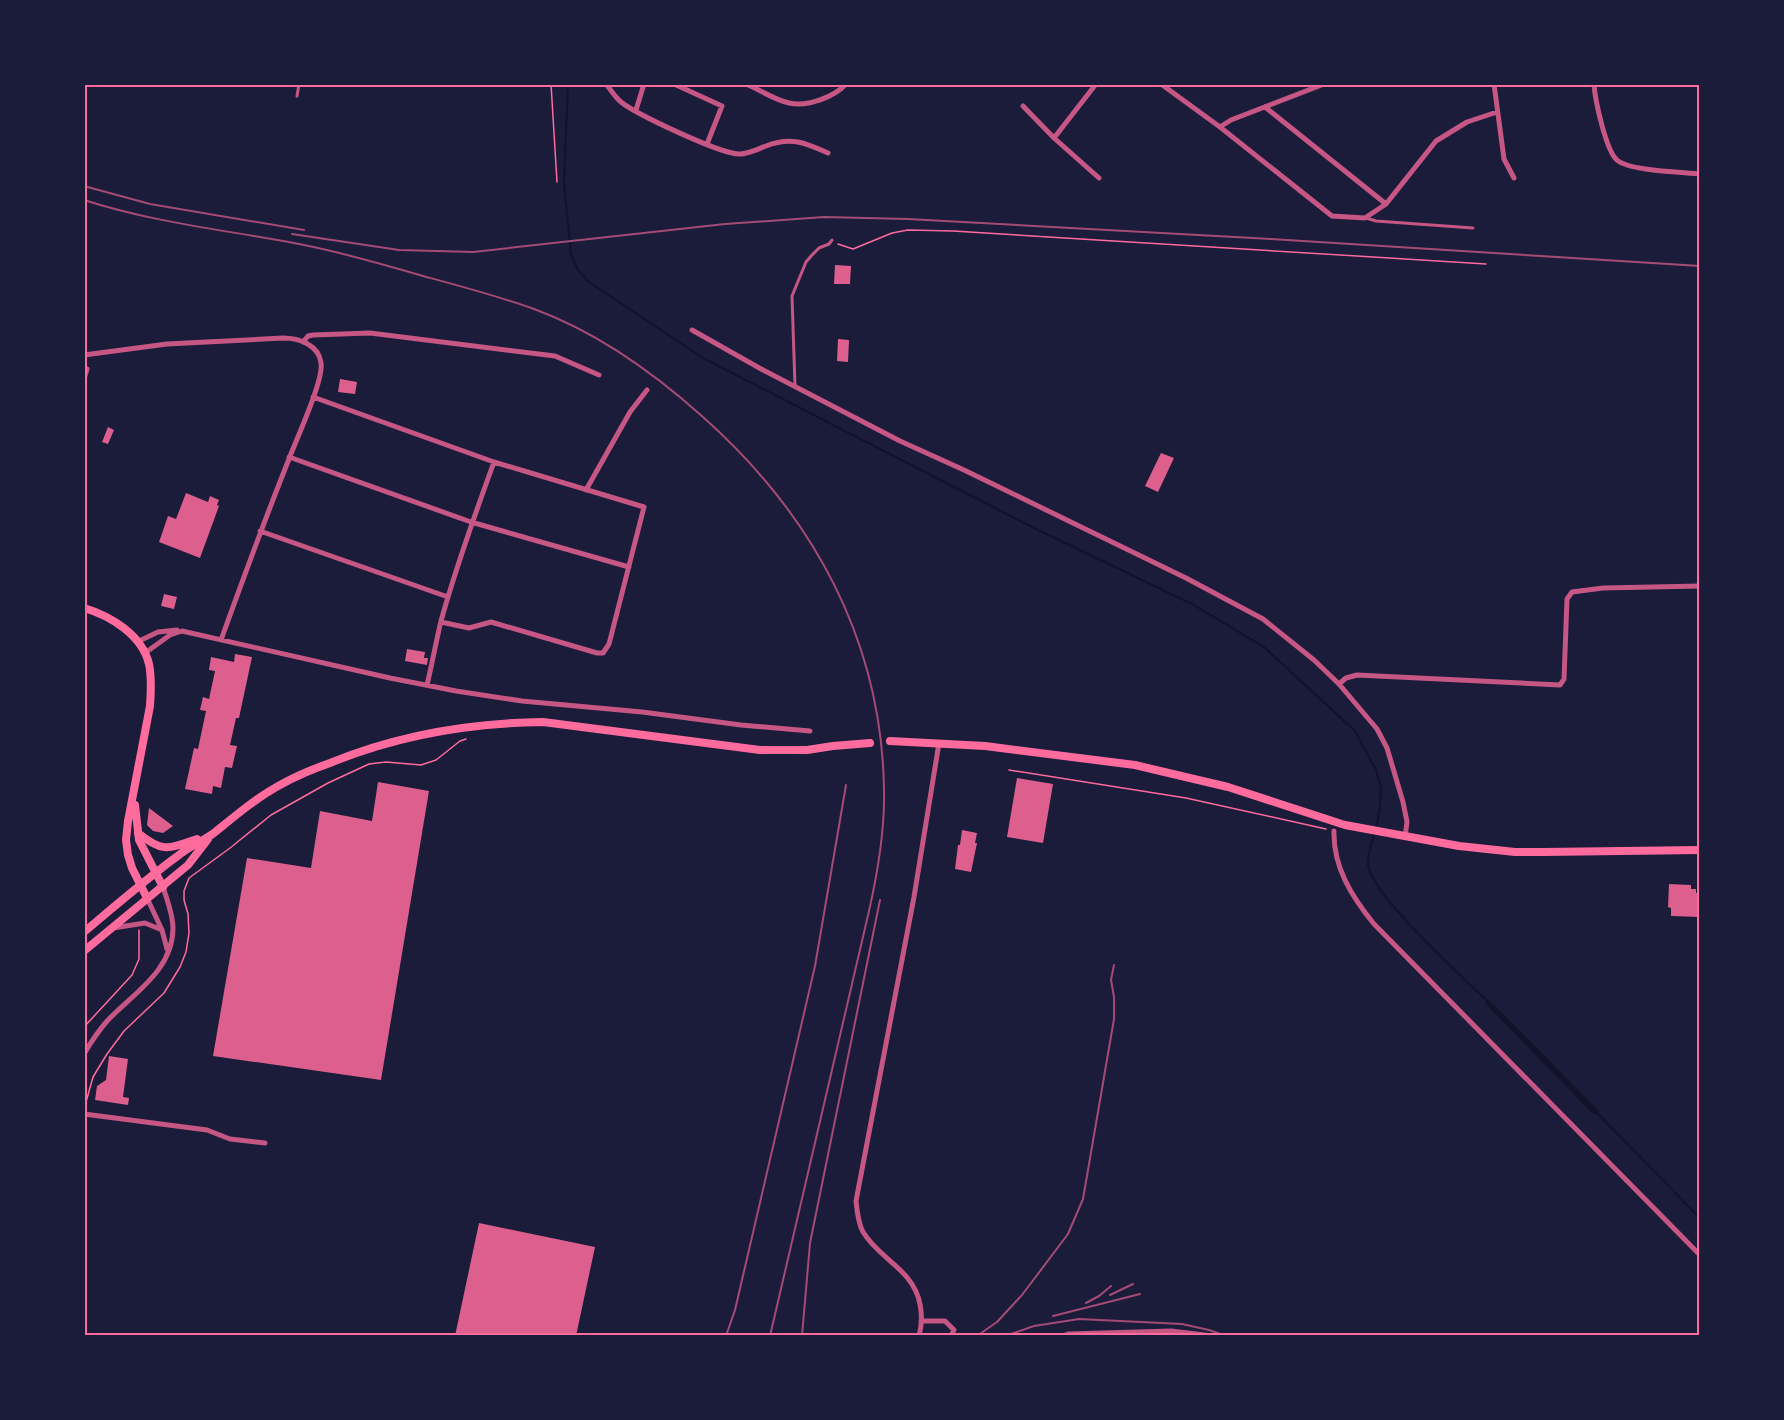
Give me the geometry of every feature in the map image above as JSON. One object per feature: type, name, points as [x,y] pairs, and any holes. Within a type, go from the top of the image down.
[{"type":"main road","points":[[84,608],[119,624],[137,642],[145,653],[150,675],[151,697],[126,831],[126,845],[132,868],[147,898]]},
{"type":"main road","points":[[84,932],[180,854],[212,834],[266,793],[307,771],[376,746],[418,735],[508,722],[543,722],[760,750],[807,750],[870,743]]},
{"type":"main road","points":[[890,741],[985,747],[1135,765],[1228,788],[1334,826],[1459,846],[1515,852],[1700,850]]},
{"type":"main road","points":[[134,795],[138,833],[143,849],[162,887]]},
{"type":"main road","points":[[138,833],[153,844],[166,848],[212,834]]},
{"type":"main road","points":[[84,951],[188,865],[212,834]]},
{"type":"street","points":[[606,84],[620,100],[671,129],[739,154],[781,141],[793,140],[828,153]]},
{"type":"street","points":[[636,110],[644,84]]},
{"type":"street","points":[[674,84],[722,106],[707,144]]},
{"type":"street","points":[[746,84],[786,102],[798,103],[826,97],[839,91],[846,84]]},
{"type":"street","points":[[1054,138],[1096,84]]},
{"type":"street","points":[[1161,84],[1220,127],[1332,216],[1365,218],[1386,204],[1436,141],[1467,122],[1497,112]]},
{"type":"street","points":[[1220,127],[1231,120],[1324,84]]},
{"type":"street","points":[[1494,84],[1504,159],[1514,178]]},
{"type":"street","points":[[1594,84],[1600,117],[1615,159],[1628,167],[1700,174]]},
{"type":"street","points":[[1023,106],[1054,138],[1099,178]]},
{"type":"street","points":[[1265,107],[1386,204]]},
{"type":"street","points":[[692,330],[900,441],[1242,606],[1275,627],[1339,684],[1377,729],[1387,748],[1403,802],[1407,822],[1405,837]]},
{"type":"street","points":[[303,342],[308,336],[313,335],[347,333],[390,335],[555,356],[599,375]]},
{"type":"street","points":[[84,355],[167,344],[277,338],[303,342],[312,347],[321,361],[321,372],[313,397],[260,531],[221,640]]},
{"type":"street","points":[[84,379],[87,369]]},
{"type":"street","points":[[586,489],[630,412],[647,390]]},
{"type":"street","points":[[313,397],[494,462],[644,507],[609,644],[603,653],[491,622],[469,628],[441,622]]},
{"type":"street","points":[[289,457],[471,522],[629,567]]},
{"type":"street","points":[[427,685],[448,597],[471,522],[494,462]]},
{"type":"street","points":[[260,531],[448,597]]},
{"type":"street","points":[[1339,684],[1346,678],[1357,675],[1560,685],[1564,678],[1567,599],[1572,592],[1603,588],[1700,586]]},
{"type":"street","points":[[137,642],[144,637],[163,631],[182,631],[456,691],[522,701],[810,731]]},
{"type":"street","points":[[145,653],[170,635],[182,631]]},
{"type":"street","points":[[920,1336],[920,1305],[914,1286],[875,1247],[864,1232],[858,1219],[856,1201],[914,897],[939,743]]},
{"type":"street","points":[[1334,826],[1335,852],[1343,878],[1359,906],[1374,924],[1700,1255]]},
{"type":"street","points":[[84,1054],[108,1021],[153,978],[168,952],[173,927],[162,887]]},
{"type":"street","points":[[147,898],[162,930],[168,952]]},
{"type":"street","points":[[112,928],[145,923],[162,930]]},
{"type":"street","points":[[84,1114],[207,1130],[230,1139],[266,1143]]},
{"type":"street","points":[[921,1321],[945,1321],[954,1330],[951,1336]]},
{"type":"street","points":[[1063,1336],[1171,1331],[1213,1336]]},
{"type":"lane","points":[[297,96],[298,84]]},
{"type":"lane","points":[[1365,218],[1376,222],[1473,228]]},
{"type":"lane","points":[[795,386],[792,296],[806,262],[819,248],[829,244],[832,240]]},
{"type":"path","points":[[551,84],[557,182]]},
{"type":"path","points":[[832,240],[853,249],[892,232],[953,231],[1486,264]]},
{"type":"path","points":[[84,1102],[86,1102],[93,1077],[107,1054],[124,1031],[164,993],[180,967],[186,952],[189,933],[184,891],[189,878],[230,848],[255,826],[290,803],[369,765],[386,762],[421,765],[436,760],[460,741],[466,739]]},
{"type":"path","points":[[1009,770],[1186,798],[1334,826]]},
{"type":"path","points":[[169,906],[184,900]]},
{"type":"path","points":[[84,1027],[132,975],[139,959],[140,927]]},
{"type":"shaded area","points":[[1488,999],[1599,1111],[1594,1115],[1485,1003]]},
{"type":"building","points":[[835,265],[851,266],[850,284],[834,284]]},
{"type":"building","points":[[838,339],[849,340],[848,362],[837,361]]},
{"type":"building","points":[[340,379],[357,382],[355,394],[338,392]]},
{"type":"building","points":[[108,427],[114,430],[108,444],[102,442]]},
{"type":"building","points":[[1161,453],[1174,458],[1158,492],[1145,486]]},
{"type":"building","points":[[186,493],[208,502],[210,496],[219,500],[217,505],[219,506],[200,558],[159,542],[168,516],[176,519]]},
{"type":"building","points":[[164,594],[177,597],[174,609],[161,606]]},
{"type":"building","points":[[407,649],[425,652],[424,658],[428,658],[427,665],[405,661]]},
{"type":"building","points":[[235,654],[252,657],[239,718],[236,718],[230,745],[237,746],[232,768],[225,767],[221,788],[213,786],[212,794],[185,789],[194,748],[198,749],[206,711],[200,710],[203,697],[209,699],[215,671],[209,670],[211,657],[234,662]]},
{"type":"building","points":[[1017,778],[1053,784],[1043,843],[1007,837]]},
{"type":"building","points":[[378,782],[429,791],[381,1080],[213,1056],[247,858],[311,868],[320,811],[372,821]]},
{"type":"building","points":[[149,808],[173,826],[163,833],[153,831],[147,825]]},
{"type":"building","points":[[962,830],[977,833],[971,872],[955,869]]},
{"type":"building","points":[[1669,884],[1691,885],[1691,889],[1696,889],[1696,893],[1700,893],[1700,917],[1671,916],[1671,908],[1668,907]]},
{"type":"building","points":[[109,1056],[128,1059],[123,1097],[129,1098],[128,1105],[95,1100],[97,1086],[106,1080]]},
{"type":"building","points":[[479,1223],[595,1247],[576,1336],[455,1336]]},
{"type":"waterway","points":[[568,84],[564,183],[571,254],[578,270],[589,282],[703,358],[1034,528],[1194,605],[1264,647],[1355,731],[1376,770],[1381,788],[1376,828]]},
{"type":"waterway","points":[[1375,833],[1368,865],[1385,896],[1420,936],[1488,1002]]},
{"type":"waterway","points":[[1595,1111],[1700,1218]]},
{"type":"railway","points":[[84,186],[150,204],[304,230]]},
{"type":"railway","points":[[84,200],[137,215],[346,254],[493,295],[557,318],[624,355],[703,417],[742,455],[777,496],[808,539],[834,584],[855,632],[870,683],[880,735],[884,790],[883,820],[878,866],[869,911],[770,1336]]},
{"type":"railway","points":[[292,234],[399,250],[473,252],[725,224],[824,217],[908,219],[1271,239],[1700,266]]},
{"type":"railway","points":[[726,1336],[735,1310],[815,966],[846,785]]},
{"type":"railway","points":[[802,1336],[810,1243],[880,900]]},
{"type":"railway","points":[[977,1336],[997,1322],[1022,1295],[1068,1234],[1083,1199],[1114,1019],[1111,980],[1114,965]]},
{"type":"railway","points":[[1110,1295],[1133,1284]]},
{"type":"railway","points":[[1086,1303],[1111,1286]]},
{"type":"railway","points":[[1053,1316],[1140,1294]]},
{"type":"railway","points":[[1005,1336],[1034,1326],[1079,1319],[1182,1324],[1226,1336]]}]
